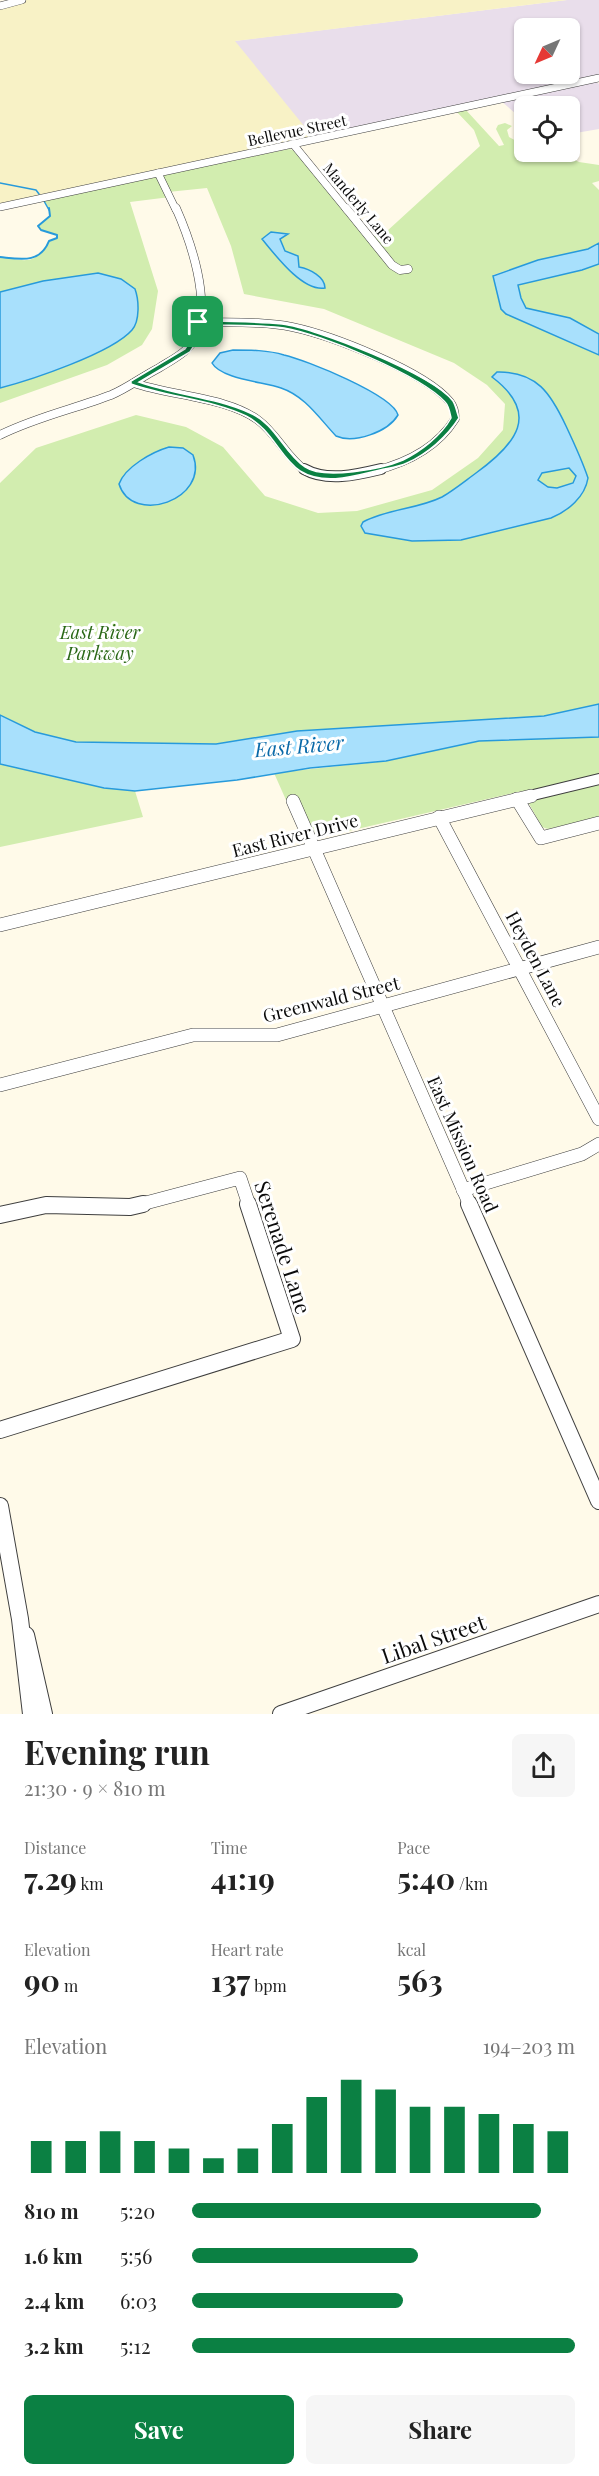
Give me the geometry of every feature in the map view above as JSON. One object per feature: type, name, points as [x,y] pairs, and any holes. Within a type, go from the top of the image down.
[{"type":"street","points":[[0,6],[22,0]]},
{"type":"street","name":"Bellevue Street","points":[[0,207],[597,80]]},
{"type":"street","name":"Manderly Lane","points":[[293,144],[392,265],[400,270],[408,269]]},
{"type":"street","points":[[0,435],[20,425],[107,396],[134,383],[188,350],[195,338],[201,295],[197,266],[169,191],[158,173]]},
{"type":"street","points":[[134,383],[158,392],[228,407],[250,415],[270,429],[300,468],[321,477],[364,472],[404,462],[433,443],[450,427],[455,418],[451,403],[440,393],[398,368],[319,335],[283,326],[198,322]]},
{"type":"street","name":"East River Drive","points":[[0,925],[599,779]]},
{"type":"street","points":[[517,799],[541,838],[599,823]]},
{"type":"street","name":"East Mission Road","points":[[293,801],[599,1501]]},
{"type":"street","name":"Heyden Lane","points":[[439,818],[599,1119]]},
{"type":"street","name":"Greenwald Street","points":[[0,1085],[193,1035],[277,1035],[599,947]]},
{"type":"street","points":[[463,1190],[582,1154],[599,1144]]},
{"type":"street","name":"Serenade Lane","points":[[0,1215],[46,1204],[130,1207],[240,1178],[292,1339],[0,1430]]},
{"type":"street","points":[[0,1506],[20,1619],[31,1714]]},
{"type":"street","name":"Libal Street","points":[[281,1714],[599,1604]]},
{"type":"street","points":[[20,1619],[30,1646],[44,1714]]},
{"type":"shaded area","points":[[25,0],[567,0],[235,41],[313,137],[0,204],[0,7]]},
{"type":"shaded area","points":[[567,0],[599,0],[599,78],[594,79],[599,84],[599,129],[580,132],[580,96],[514,96],[514,112],[499,99],[314,140],[234,41]]},
{"type":"green space","name":"East River Parkway","points":[[465,109],[499,146],[504,145],[496,129],[498,125],[505,123],[512,126],[507,130],[509,137],[514,140],[514,162],[579,162],[599,165],[599,181],[592,183],[599,190],[599,243],[588,249],[538,260],[493,275],[518,284],[599,264],[599,334],[570,318],[526,308],[506,314],[599,355],[599,704],[544,716],[297,731],[216,744],[76,742],[35,732],[0,715],[0,483],[36,448],[136,415],[186,427],[223,447],[265,496],[318,513],[357,511],[432,490],[478,458],[503,430],[505,404],[487,385],[454,363],[324,309],[244,294],[231,246],[207,188],[168,192],[170,197],[130,202],[158,291],[152,329],[142,345],[107,365],[0,403],[0,257],[32,259],[47,246],[49,241],[57,238],[56,235],[41,230],[38,226],[50,216],[49,208],[42,199],[289,149],[295,151],[366,239],[386,232],[480,146],[474,130],[456,111]]},
{"type":"green space","points":[[599,737],[599,817],[548,829],[542,827],[522,791],[318,838],[297,798],[286,800],[274,773],[386,761],[479,741]]},
{"type":"green space","points":[[0,764],[104,788],[135,791],[143,817],[0,847]]},
{"type":"water","points":[[271,232],[288,234],[280,239],[285,251],[298,256],[299,267],[316,274],[322,280],[325,288],[317,288],[299,279],[282,263],[262,239]]},
{"type":"water","points":[[599,243],[599,264],[518,285],[526,308],[570,318],[599,334],[599,355],[506,314],[501,309],[493,276],[538,260],[588,249]]},
{"type":"water","points":[[98,273],[121,279],[135,289],[138,310],[132,330],[122,339],[90,356],[31,379],[0,388],[0,292],[43,281]]},
{"type":"water","points":[[233,350],[272,352],[295,358],[366,389],[393,407],[398,415],[387,427],[370,435],[352,438],[336,436],[297,396],[281,388],[224,373],[212,363],[220,353]]},
{"type":"water","points":[[497,372],[523,376],[541,387],[555,404],[588,478],[579,497],[564,511],[551,518],[461,540],[412,541],[365,533],[361,526],[363,522],[382,514],[442,497],[490,462],[512,440],[519,416],[516,404],[507,391],[492,377]],"holes":[[[569,468],[576,476],[573,483],[557,488],[548,487],[538,480],[542,473]]]},
{"type":"water","points":[[169,447],[183,448],[193,455],[195,471],[190,484],[180,495],[167,502],[153,505],[138,504],[127,497],[119,484],[127,472],[147,456]]},
{"type":"water","name":"East River","points":[[599,704],[599,737],[479,741],[386,761],[310,768],[237,780],[135,791],[104,788],[0,764],[0,715],[35,732],[76,742],[216,744],[297,731],[544,716]]},
{"type":"waterway","points":[[0,183],[36,190],[39,194]]},
{"type":"waterway","points":[[44,201],[49,210]]},
{"type":"waterway","points":[[0,257],[22,259],[35,257],[49,241],[57,238],[57,235],[41,230],[38,226],[50,216],[49,208]]},
{"type":"route","points":[[198,322],[273,325],[312,332],[414,377],[440,393],[451,403],[455,418],[442,436],[404,462],[352,474],[330,477],[313,475],[300,468],[270,429],[250,415],[228,407],[158,392],[134,383],[184,354],[195,338],[198,322]]}]
